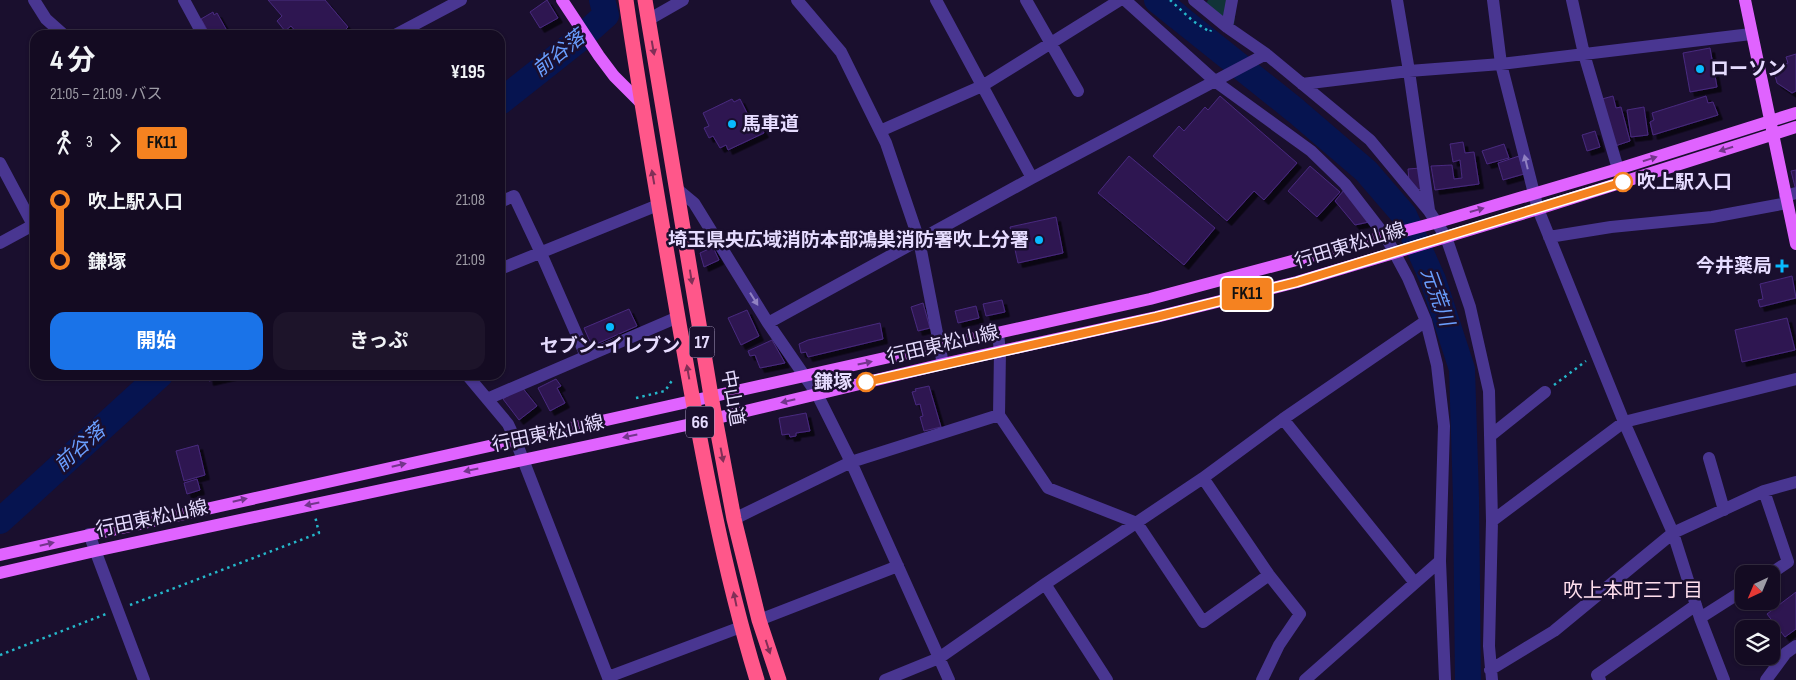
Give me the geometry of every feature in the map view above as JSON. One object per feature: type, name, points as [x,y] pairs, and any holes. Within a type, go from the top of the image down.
[{"type":"highway","name":"中山道","points":[[626,0],[640,103],[696,423],[741,626],[757,680]]},
{"type":"highway","name":"中山道","points":[[645,0],[711,396],[734,520],[759,620],[779,680]]},
{"type":"main road","points":[[562,0],[614,76],[640,103]]},
{"type":"main road","points":[[1745,0],[1772,128],[1789,197],[1796,244]]},
{"type":"main road","points":[[1772,128],[1796,113]]},
{"type":"main road","points":[[1772,128],[1796,127]]},
{"type":"main road","name":"行田東松山線","points":[[0,555],[1150,299],[1387,237],[1618,169],[1772,128]]},
{"type":"main road","name":"行田東松山線","points":[[0,573],[523,458],[696,423],[943,364],[1165,315],[1297,282],[1538,209],[1772,128]]},
{"type":"street","points":[[34,0],[46,19],[58,30]]},
{"type":"street","points":[[184,0],[200,30]]},
{"type":"street","points":[[404,30],[461,0]]},
{"type":"street","points":[[648,20],[683,0]]},
{"type":"street","points":[[796,0],[841,52],[886,143],[919,240],[943,364]]},
{"type":"street","points":[[936,0],[1032,178]]},
{"type":"street","points":[[1026,0],[1078,91]]},
{"type":"street","points":[[880,131],[982,86],[1120,0]]},
{"type":"street","points":[[1125,0],[1216,82],[1310,151],[1345,184],[1387,237],[1408,278],[1426,321],[1437,365],[1444,426],[1440,561],[1445,680]]},
{"type":"street","points":[[1194,0],[1227,27],[1266,54],[1370,140],[1429,211]]},
{"type":"street","points":[[1227,27],[1232,0]]},
{"type":"street","points":[[1397,0],[1429,211],[1470,308],[1490,391],[1492,521],[1488,646],[1491,675],[1554,631],[1673,533],[1764,491],[1796,482]]},
{"type":"street","points":[[1493,0],[1501,64],[1538,209],[1624,422],[1673,533],[1722,680]]},
{"type":"street","points":[[1572,0],[1584,54],[1618,169]]},
{"type":"street","points":[[1302,84],[1409,71],[1501,64],[1752,34]]},
{"type":"street","points":[[768,323],[1032,178],[1266,54]]},
{"type":"street","points":[[0,163],[30,218]]},
{"type":"street","points":[[676,188],[694,203],[768,323],[817,394],[851,462],[949,680]]},
{"type":"street","points":[[505,200],[514,196],[586,356]]},
{"type":"street","points":[[1549,237],[1611,227],[1712,217],[1789,197]]},
{"type":"street","points":[[505,267],[540,251],[658,205]]},
{"type":"street","points":[[0,243],[30,227]]},
{"type":"street","points":[[487,399],[678,317]]},
{"type":"street","points":[[885,680],[939,658],[1138,523],[1283,419],[1426,321]]},
{"type":"street","points":[[998,334],[1000,351],[1000,415],[1048,488],[1138,523],[1203,622],[1269,574]]},
{"type":"street","points":[[1492,521],[1624,422],[1796,379]]},
{"type":"street","points":[[471,380],[508,424],[515,439],[609,678],[741,626]]},
{"type":"street","points":[[1490,436],[1545,392]]},
{"type":"street","points":[[734,520],[851,462],[1000,415]]},
{"type":"street","points":[[1283,419],[1415,583]]},
{"type":"street","points":[[514,421],[536,474]]},
{"type":"street","points":[[1709,458],[1724,510]]},
{"type":"street","points":[[1203,478],[1269,574],[1300,614],[1279,645],[1262,680]]},
{"type":"street","points":[[1764,491],[1788,562],[1780,567]]},
{"type":"street","points":[[89,534],[144,680]]},
{"type":"street","points":[[1305,680],[1440,561]]},
{"type":"street","points":[[759,620],[898,566]]},
{"type":"street","points":[[1046,584],[1108,680]]},
{"type":"street","points":[[1700,618],[1735,596]]},
{"type":"street","points":[[1600,680],[1597,675],[1696,605]]},
{"type":"street","points":[[1766,680],[1786,652],[1796,646]]},
{"type":"path","points":[[1170,0],[1193,21],[1210,32]]},
{"type":"path","points":[[1545,392],[1596,353]]},
{"type":"path","points":[[665,391],[674,378]]},
{"type":"path","points":[[0,655],[319,532],[312,504]]},
{"type":"green space","points":[[1208,0],[1237,0],[1234,25],[1205,6]]},
{"type":"building","points":[[268,0],[325,0],[348,27],[345,30],[294,30],[291,26],[284,30],[277,21],[282,16]]},
{"type":"building","points":[[547,0],[558,18],[540,28],[530,12]]},
{"type":"building","points":[[213,12],[214,15],[217,13],[226,29],[207,30],[201,19]]},
{"type":"building","points":[[1710,48],[1717,87],[1690,92],[1683,53]]},
{"type":"building","points":[[1796,54],[1796,91],[1792,93],[1777,83],[1773,68],[1788,63],[1786,57]]},
{"type":"building","points":[[1220,96],[1297,163],[1264,200],[1254,191],[1227,221],[1153,156],[1179,126],[1184,131],[1205,107],[1208,110]]},
{"type":"building","points":[[1613,96],[1616,108],[1621,107],[1630,141],[1615,146],[1602,99]]},
{"type":"building","points":[[1706,96],[1708,103],[1713,102],[1718,115],[1653,135],[1650,122],[1654,120],[1652,113]]},
{"type":"building","points":[[732,99],[734,102],[740,99],[752,123],[757,120],[764,133],[728,150],[726,145],[720,148],[713,136],[709,138],[704,128],[709,126],[703,113]]},
{"type":"building","points":[[1644,107],[1648,135],[1631,137],[1627,110]]},
{"type":"building","points":[[1595,131],[1600,147],[1587,151],[1582,135]]},
{"type":"building","points":[[1463,142],[1465,153],[1474,152],[1479,184],[1435,190],[1431,166],[1452,165],[1454,179],[1462,178],[1460,160],[1453,162],[1450,144]]},
{"type":"building","points":[[1504,144],[1509,158],[1487,164],[1482,151]]},
{"type":"building","points":[[1129,156],[1215,228],[1184,265],[1098,193]]},
{"type":"building","points":[[1519,156],[1524,174],[1503,180],[1498,163]]},
{"type":"building","points":[[1310,166],[1340,192],[1317,217],[1288,191]]},
{"type":"building","points":[[1420,168],[1422,189],[1417,190],[1409,181],[1408,169]]},
{"type":"building","points":[[1796,170],[1796,187],[1795,187],[1791,171]]},
{"type":"building","points":[[1344,190],[1369,222],[1355,225],[1335,201]]},
{"type":"building","points":[[1056,217],[1063,253],[1018,263],[1010,227]]},
{"type":"building","points":[[713,247],[719,260],[704,267],[700,253]]},
{"type":"building","points":[[1792,276],[1796,298],[1760,307],[1758,300],[1763,299],[1760,284]]},
{"type":"building","points":[[1002,300],[1005,312],[986,316],[983,304]]},
{"type":"building","points":[[923,303],[930,328],[918,331],[911,307]]},
{"type":"building","points":[[976,306],[979,318],[958,323],[955,311]]},
{"type":"building","points":[[629,309],[637,326],[592,346],[584,328]]},
{"type":"building","points":[[747,310],[759,336],[741,345],[728,318]]},
{"type":"building","points":[[1787,318],[1795,350],[1742,362],[1735,330]]},
{"type":"building","points":[[880,323],[883,339],[808,357],[806,352],[801,353],[799,344],[808,340]]},
{"type":"building","points":[[772,340],[785,363],[760,368],[755,355],[750,356],[748,351]]},
{"type":"building","points":[[556,379],[561,386],[557,388],[565,403],[550,411],[538,388]]},
{"type":"building","points":[[521,386],[537,406],[519,420],[503,399]]},
{"type":"building","points":[[929,386],[941,427],[924,431],[920,417],[923,416],[920,404],[916,405],[912,392],[916,391],[915,389]]},
{"type":"building","points":[[806,413],[810,431],[796,433],[796,436],[790,437],[789,434],[782,435],[779,418]]},
{"type":"building","points":[[198,445],[205,475],[184,481],[176,451]]},
{"type":"building","points":[[197,479],[200,490],[187,494],[184,483]]},
{"type":"building","points":[[1796,592],[1796,629],[1785,637],[1780,631],[1780,620],[1772,620],[1767,614],[1772,610],[1780,610],[1780,604]]},
{"type":"waterway","name":"前谷落","points":[[505,98],[577,41],[606,15],[602,0]]},
{"type":"waterway","name":"元荒川","points":[[1157,0],[1296,111],[1366,171],[1404,215],[1433,280],[1462,369],[1466,498],[1468,680]]},
{"type":"waterway","points":[[1175,0],[1192,15]]},
{"type":"waterway","name":"前谷落","points":[[0,521],[155,380]]},
{"type":"bus line","name":"FK11","points":[[866,382],[1156,317],[1297,282],[1623,182]]},
{"type":"place","name":"ローソン","points":[[1700,69]]},
{"type":"place","name":"馬車道","points":[[732,124]]},
{"type":"place","name":"吹上駅入口","points":[[1623,182]]},
{"type":"place","name":"埼玉県央広域消防本部鴻巣消防署吹上分署","points":[[1039,240]]},
{"type":"place","name":"今井薬局","points":[[1782,266]]},
{"type":"place","name":"セブン-イレブン","points":[[610,327]]},
{"type":"place","name":"鎌塚","points":[[866,382]]},
{"type":"district","name":"吹上本町三丁目","points":[[1633,591]]}]
